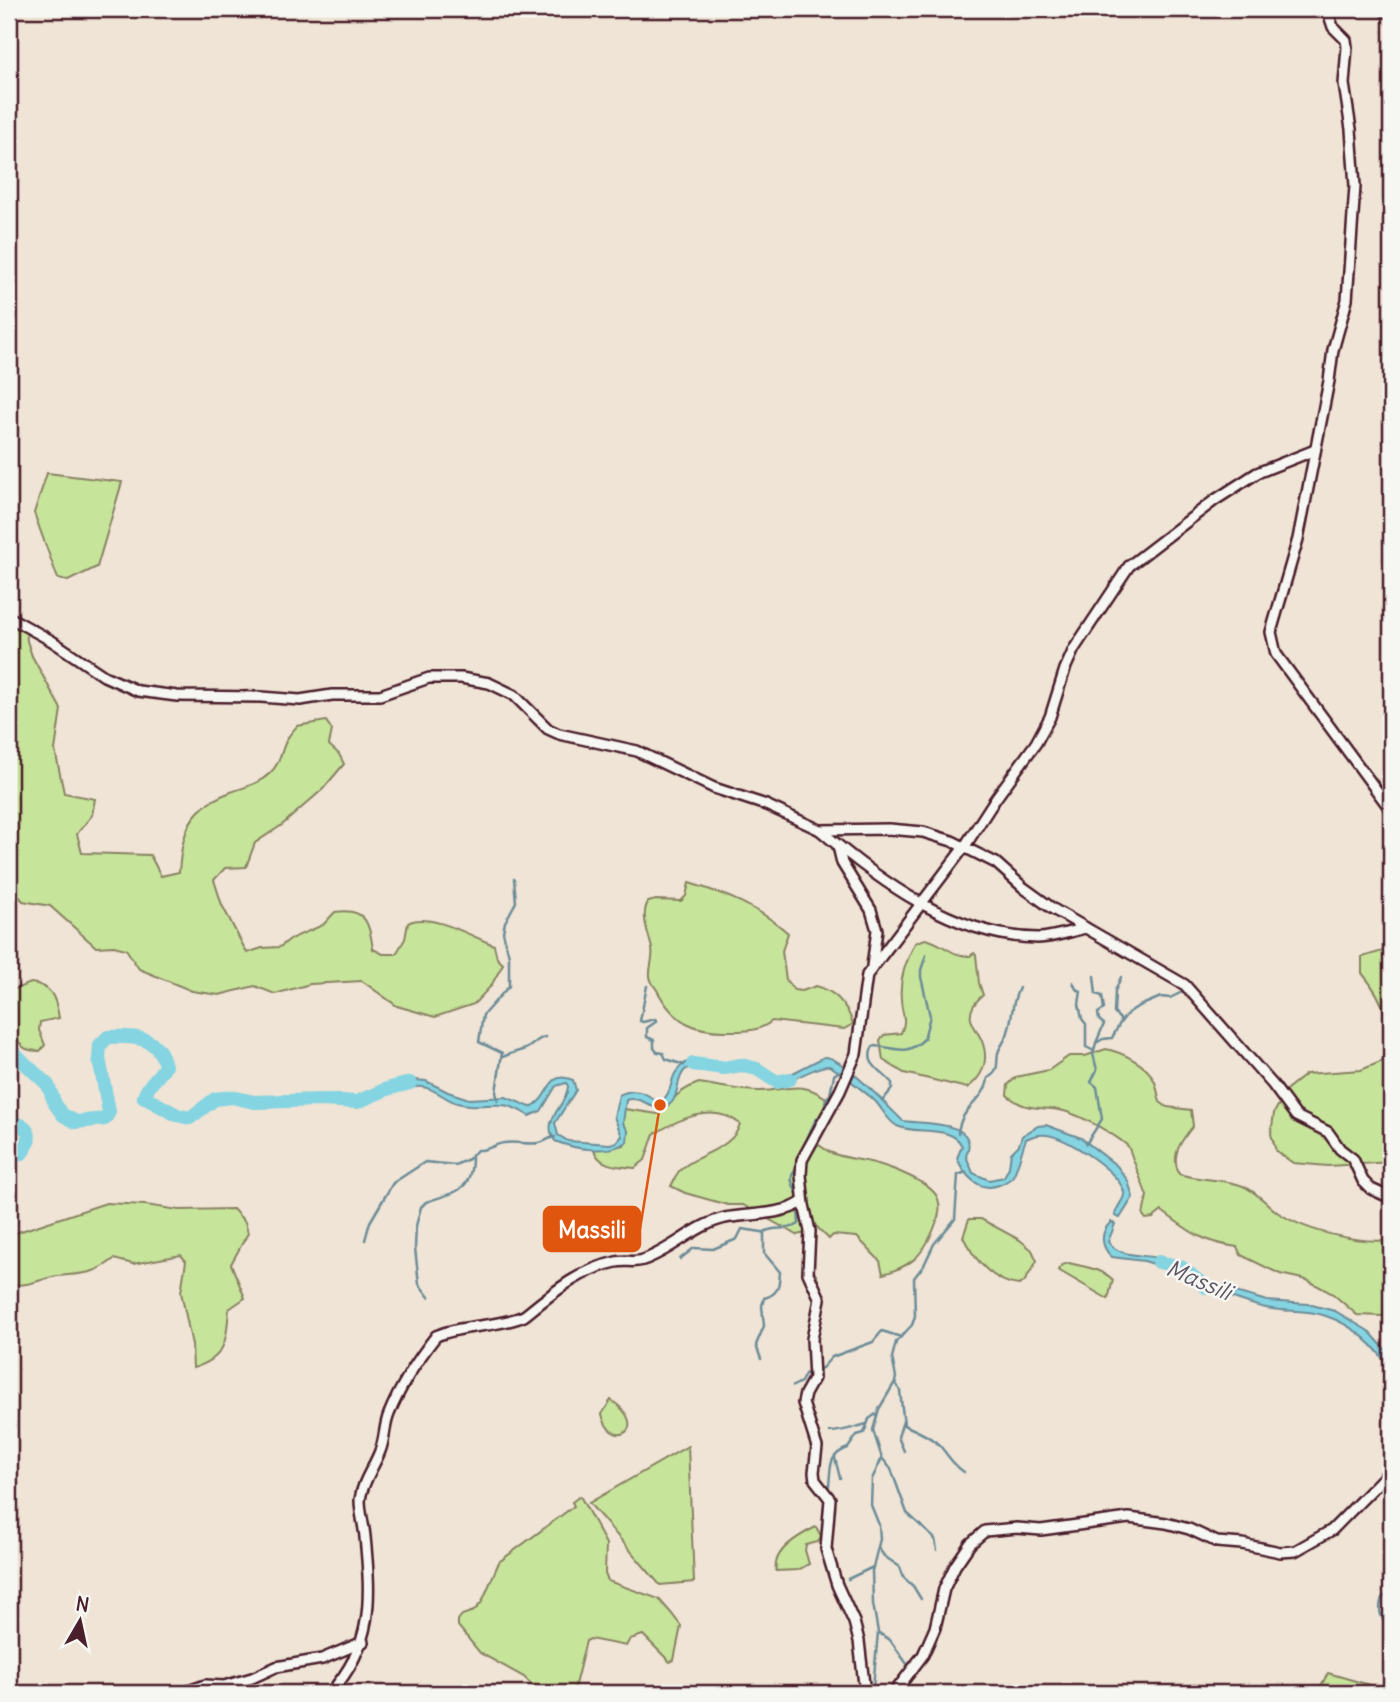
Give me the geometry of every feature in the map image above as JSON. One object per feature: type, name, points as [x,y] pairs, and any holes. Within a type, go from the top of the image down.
[{"type":"street","points":[[1327,9],[1333,27],[1346,40],[1347,47],[1344,84],[1351,129],[1355,186],[1347,300],[1333,350],[1298,539],[1271,632],[1276,654],[1391,810]]},
{"type":"street","points":[[865,1693],[854,1622],[837,1585],[826,1549],[830,1499],[815,1480],[817,1447],[803,1403],[814,1378],[812,1339],[820,1299],[808,1273],[810,1231],[803,1201],[801,1175],[802,1160],[832,1107],[856,1054],[867,975],[965,846],[1037,743],[1050,717],[1074,649],[1129,566],[1215,500],[1257,473],[1315,450]]},
{"type":"street","points":[[9,617],[52,641],[104,676],[138,691],[177,696],[300,700],[332,695],[380,695],[429,678],[461,678],[489,683],[514,695],[548,729],[559,734],[637,751],[714,788],[766,805],[821,830],[887,882],[958,921],[996,933],[1042,939],[1086,928]]},
{"type":"street","points":[[821,830],[889,829],[923,832],[965,846],[996,863],[1053,909],[1185,985],[1296,1115],[1328,1132],[1339,1149],[1353,1159],[1363,1181],[1371,1189],[1391,1198]]},
{"type":"street","points":[[837,845],[842,863],[871,910],[877,930],[872,967]]},
{"type":"street","points":[[330,1693],[345,1674],[363,1642],[370,1593],[360,1497],[382,1447],[389,1415],[436,1336],[469,1327],[498,1325],[516,1319],[524,1316],[571,1279],[592,1270],[618,1261],[642,1260],[687,1235],[724,1219],[788,1209],[803,1201]]},
{"type":"street","points":[[894,1693],[923,1655],[935,1628],[944,1589],[955,1566],[970,1544],[985,1531],[1017,1528],[1041,1530],[1129,1518],[1189,1529],[1217,1542],[1280,1552],[1295,1551],[1332,1530],[1391,1470]]},
{"type":"street","points":[[183,1693],[205,1685],[224,1686],[276,1667],[322,1659],[363,1642]]},
{"type":"green space","points":[[47,473],[122,482],[97,567],[68,581],[58,579],[34,513]]},
{"type":"green space","points":[[9,617],[26,627],[32,656],[61,709],[55,750],[64,793],[95,799],[92,815],[77,834],[82,853],[150,855],[161,876],[179,872],[186,832],[197,813],[217,798],[266,777],[276,766],[287,739],[297,726],[326,721],[332,730],[329,745],[339,754],[344,764],[323,789],[282,825],[255,843],[246,867],[225,868],[214,880],[222,905],[247,953],[262,948],[280,947],[290,939],[323,925],[335,912],[345,911],[353,912],[364,919],[373,949],[383,954],[396,954],[405,939],[408,923],[427,920],[451,926],[494,945],[497,958],[503,964],[491,986],[474,1004],[435,1017],[397,1006],[362,981],[310,984],[275,994],[255,986],[219,995],[192,991],[139,969],[126,949],[114,946],[96,947],[50,906],[23,901],[9,885]]},
{"type":"green space","points":[[689,883],[742,902],[788,933],[782,951],[786,980],[794,990],[802,991],[816,986],[829,991],[844,1005],[853,1024],[844,1029],[772,1021],[753,1030],[718,1031],[696,1027],[678,1018],[651,979],[652,952],[645,913],[648,902],[681,901],[686,896]]},
{"type":"green space","points":[[925,939],[964,956],[974,953],[976,955],[983,995],[971,1015],[985,1051],[985,1063],[977,1079],[967,1088],[904,1073],[883,1060],[880,1040],[884,1035],[901,1033],[903,1028],[901,991],[906,964],[915,943]]},
{"type":"green space","points":[[1391,941],[1391,1162],[1328,1166],[1293,1163],[1276,1151],[1271,1134],[1274,1113],[1287,1089],[1306,1074],[1361,1070],[1383,1061],[1387,1036],[1385,1014],[1377,994],[1362,973],[1362,957],[1383,951]]},
{"type":"green space","points":[[31,983],[44,987],[52,994],[59,1018],[40,1022],[39,1030],[45,1045],[40,1051],[23,1047],[9,1029],[9,991]]},
{"type":"green space","points":[[1106,1049],[1126,1056],[1146,1069],[1155,1082],[1160,1102],[1167,1107],[1191,1110],[1193,1126],[1176,1154],[1179,1174],[1243,1186],[1289,1219],[1332,1235],[1363,1240],[1391,1240],[1391,1310],[1382,1316],[1357,1315],[1333,1294],[1307,1280],[1280,1274],[1241,1255],[1237,1247],[1197,1235],[1162,1211],[1153,1218],[1146,1219],[1143,1215],[1147,1196],[1128,1146],[1080,1117],[1055,1109],[1021,1104],[1007,1095],[1008,1085],[1016,1077],[1049,1070],[1069,1056],[1085,1056]]},
{"type":"green space","points":[[699,1083],[753,1091],[794,1087],[809,1089],[826,1098],[824,1112],[809,1133],[810,1138],[837,1155],[900,1172],[928,1187],[938,1199],[939,1215],[924,1248],[914,1260],[883,1274],[880,1261],[857,1237],[833,1235],[829,1239],[814,1224],[805,1233],[797,1235],[743,1205],[728,1205],[685,1193],[671,1186],[679,1171],[686,1165],[722,1146],[736,1133],[740,1124],[730,1117],[719,1114],[697,1115],[674,1123],[654,1134],[645,1160],[635,1168],[610,1164],[596,1155],[594,1149],[624,1145],[628,1131],[623,1123],[624,1109],[658,1114],[681,1092]]},
{"type":"green space","points":[[106,1203],[179,1210],[233,1209],[245,1222],[248,1233],[231,1264],[245,1298],[229,1309],[223,1346],[213,1359],[193,1368],[192,1345],[181,1292],[186,1261],[181,1255],[133,1264],[114,1259],[87,1273],[57,1276],[29,1284],[9,1284],[9,1235]]},
{"type":"green space","points":[[969,1219],[981,1219],[1020,1240],[1032,1250],[1037,1261],[1024,1282],[1019,1285],[1009,1283],[993,1275],[979,1262],[963,1237]]},
{"type":"green space","points":[[1069,1263],[1098,1270],[1109,1276],[1113,1280],[1108,1299],[1058,1270]]},
{"type":"green space","points":[[611,1400],[629,1419],[626,1432],[613,1432],[607,1426],[602,1414]]},
{"type":"green space","points":[[688,1446],[694,1582],[660,1585],[589,1503]]},
{"type":"green space","points":[[580,1496],[606,1544],[605,1574],[608,1581],[659,1599],[681,1626],[674,1660],[670,1662],[643,1635],[630,1639],[626,1646],[590,1639],[586,1641],[573,1693],[540,1693],[524,1677],[480,1653],[458,1626],[458,1620],[462,1615],[474,1611],[482,1602],[499,1562],[574,1506],[572,1502]]},
{"type":"green space","points":[[816,1527],[821,1536],[818,1542],[806,1545],[809,1564],[798,1570],[776,1571],[778,1556],[783,1550],[795,1539]]},
{"type":"green space","points":[[1328,1673],[1380,1688],[1379,1693],[1317,1693]]},
{"type":"water","points":[[824,1057],[842,1064],[903,1121],[948,1126],[966,1136],[969,1144],[966,1156],[973,1173],[989,1180],[1004,1177],[1011,1153],[1019,1145],[1022,1136],[1038,1126],[1046,1125],[1081,1138],[1117,1166],[1128,1181],[1133,1197],[1120,1218],[1115,1216],[1124,1192],[1113,1175],[1079,1149],[1056,1137],[1045,1135],[1026,1139],[1017,1168],[1010,1179],[991,1187],[978,1184],[968,1176],[957,1158],[962,1146],[957,1139],[942,1132],[897,1126],[879,1105],[829,1066],[812,1070],[779,1086],[774,1083],[776,1078],[791,1074]]},
{"type":"water","points":[[690,1060],[716,1063],[709,1067],[692,1067],[685,1070],[669,1105],[659,1107],[636,1099],[626,1100],[623,1123],[628,1131],[627,1142],[601,1150],[555,1141],[551,1133],[552,1119],[567,1093],[566,1083],[556,1086],[541,1111],[529,1116],[509,1106],[457,1103],[427,1088],[395,1090],[393,1083],[426,1081],[469,1099],[506,1097],[530,1107],[542,1098],[553,1081],[564,1077],[573,1080],[576,1090],[555,1123],[558,1135],[568,1141],[610,1144],[617,1142],[622,1136],[614,1117],[619,1095],[638,1092],[656,1101],[663,1100],[670,1090],[677,1070]]},
{"type":"water","points":[[1111,1222],[1115,1224],[1108,1242],[1114,1248],[1131,1254],[1168,1260],[1176,1264],[1177,1271],[1144,1261],[1112,1257],[1103,1240]]},
{"type":"water","points":[[1192,1274],[1204,1283],[1267,1301],[1308,1304],[1335,1311],[1370,1332],[1391,1356],[1391,1372],[1372,1345],[1336,1320],[1312,1312],[1260,1307],[1209,1291],[1196,1284]]},
{"type":"waterway","points":[[498,1101],[496,1092],[502,1053],[479,1042],[483,1015],[509,986],[509,956],[503,932],[505,922],[516,902],[514,879]]},
{"type":"waterway","points":[[883,1100],[892,1089],[892,1083],[875,1067],[870,1058],[871,1052],[873,1046],[905,1050],[924,1039],[930,1016],[921,977],[926,955]]},
{"type":"waterway","points":[[1094,976],[1096,994],[1102,996],[1104,1009],[1098,1013],[1099,1020],[1104,1024],[1096,1043]]},
{"type":"waterway","points":[[1086,1144],[1102,1119],[1097,1087],[1091,1082],[1097,1070],[1093,1054],[1096,1043],[1112,1038],[1120,1023],[1114,1013],[1115,991],[1121,977]]},
{"type":"waterway","points":[[1073,982],[1076,989],[1081,991],[1079,1004],[1082,1019],[1086,1024],[1086,1047],[1094,1051]]},
{"type":"waterway","points":[[647,986],[640,1021],[657,1021],[647,1028],[647,1037],[654,1040],[654,1048],[663,1053],[666,1059],[684,1065]]},
{"type":"waterway","points":[[958,1133],[968,1109],[983,1092],[988,1078],[996,1070],[998,1053],[1010,1026],[1019,988]]},
{"type":"waterway","points":[[1120,1023],[1137,1007],[1182,992]]},
{"type":"waterway","name":"Massili","points":[[9,1052],[15,1054],[48,1085],[55,1104],[63,1115],[76,1122],[105,1119],[109,1112],[99,1058],[100,1045],[108,1037],[136,1038],[151,1043],[162,1056],[165,1066],[144,1097],[177,1115],[190,1118],[215,1099],[232,1097],[254,1102],[357,1102],[387,1089],[410,1083]]},
{"type":"waterway","points":[[503,1057],[528,1048],[545,1037]]},
{"type":"waterway","name":"Massili","points":[[693,1064],[724,1068],[741,1065],[757,1069],[777,1082],[790,1079]]},
{"type":"waterway","points":[[798,1159],[815,1121],[824,1112],[834,1075],[838,1072]]},
{"type":"waterway","name":"Massili","points":[[9,1123],[22,1126],[29,1138],[21,1154],[9,1155]]},
{"type":"waterway","points":[[365,1240],[370,1222],[393,1183],[425,1162],[455,1165],[469,1159],[477,1150],[508,1143],[539,1143],[555,1137]]},
{"type":"waterway","points":[[429,1297],[419,1284],[415,1248],[416,1226],[421,1207],[426,1202],[459,1190],[465,1185],[469,1178],[472,1157]]},
{"type":"waterway","points":[[798,1166],[792,1175],[792,1183],[799,1200]]},
{"type":"waterway","points":[[873,1688],[878,1632],[873,1604],[872,1571],[880,1539],[879,1525],[871,1505],[872,1479],[882,1458],[873,1430],[879,1409],[895,1382],[892,1358],[896,1342],[912,1325],[915,1316],[914,1278],[934,1244],[955,1219],[958,1175],[966,1172]]},
{"type":"waterway","points":[[761,1359],[756,1345],[764,1326],[762,1306],[764,1298],[777,1289],[780,1272],[764,1253],[764,1232],[799,1224],[798,1207]]},
{"type":"waterway","points":[[680,1259],[694,1248],[713,1249],[737,1239],[742,1229],[762,1232]]},
{"type":"waterway","name":"Massili","points":[[1159,1262],[1181,1267],[1206,1287]]},
{"type":"waterway","points":[[793,1386],[801,1382],[805,1374],[822,1368],[832,1357],[873,1342],[882,1331],[901,1337]]},
{"type":"waterway","points":[[896,1383],[900,1391],[904,1425],[936,1442],[964,1472]]},
{"type":"waterway","points":[[829,1486],[834,1458],[848,1448],[857,1435],[864,1433],[869,1419],[876,1414]]},
{"type":"waterway","points":[[903,1421],[898,1437],[904,1451]]},
{"type":"waterway","points":[[830,1432],[867,1424]]},
{"type":"waterway","points":[[835,1458],[840,1478]]},
{"type":"waterway","points":[[882,1458],[891,1469],[907,1513],[935,1539],[937,1550]]},
{"type":"waterway","points":[[878,1547],[884,1556],[900,1567],[904,1578],[921,1599]]},
{"type":"waterway","points":[[848,1579],[873,1567]]},
{"type":"waterway","points":[[1391,1592],[1382,1598],[1380,1608],[1391,1631]]},
{"type":"waterway","points":[[879,1633],[890,1640],[907,1664]]},
{"type":"waterway","points":[[1391,1663],[1388,1670],[1391,1687]]},
{"type":"place","name":"Massili","points":[[660,1105]]}]
